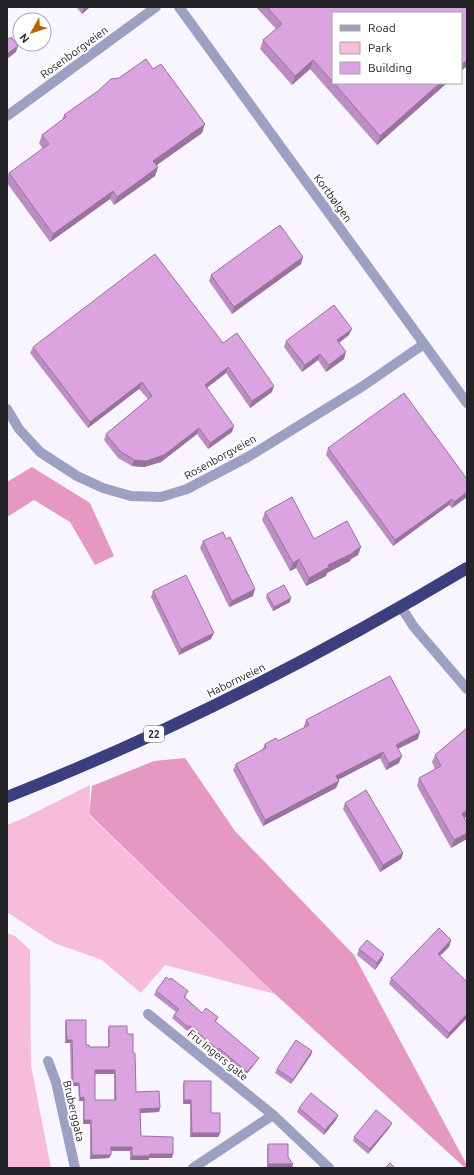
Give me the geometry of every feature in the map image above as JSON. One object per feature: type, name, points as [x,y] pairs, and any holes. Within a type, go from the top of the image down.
[{"type":"highway","name":"Habornveien","points":[[7,797],[46,782],[226,700],[345,639],[467,568]]},
{"type":"street","name":"Rosenborgveien","points":[[7,116],[156,7]]},
{"type":"street","name":"Kortbølgen","points":[[179,7],[467,403]]},
{"type":"street","name":"Rosenborgveien","points":[[7,409],[19,429],[40,452],[77,476],[103,488],[131,496],[160,497],[186,489],[248,457],[363,386],[424,344]]},
{"type":"street","points":[[401,607],[414,627],[467,689]]},
{"type":"street","name":"Fru Ingers gate","points":[[148,1014],[272,1115],[329,1168]]},
{"type":"street","name":"Bruberggata","points":[[48,1061],[56,1082],[75,1168]]},
{"type":"street","points":[[193,1168],[272,1115]]},
{"type":"green space","points":[[90,785],[89,815],[275,994],[165,965],[141,993],[102,960],[54,943],[7,912],[7,825]]},
{"type":"green space","points":[[7,933],[15,936],[30,950],[31,1066],[51,1168],[7,1168]]},
{"type":"shaded area","points":[[32,467],[90,503],[114,556],[95,565],[70,522],[34,500],[7,517],[7,482]]},
{"type":"shaded area","points":[[185,758],[235,831],[354,955],[467,1165],[467,1168],[465,1168],[275,994],[89,814],[92,786],[154,761]]},
{"type":"building","points":[[267,7],[467,7],[467,60],[462,64],[462,12],[332,12],[332,81],[313,60],[295,76],[263,40],[282,24]]},
{"type":"building","points":[[11,37],[12,38],[12,50],[7,54],[7,40]]},
{"type":"building","points":[[146,59],[153,69],[161,64],[205,124],[153,161],[158,167],[117,197],[113,191],[53,234],[9,173],[49,144],[42,135],[66,117],[64,115],[98,91],[111,79],[119,78]]},
{"type":"building","points":[[335,84],[439,84],[380,136]]},
{"type":"building","points":[[280,225],[303,257],[234,307],[211,275]]},
{"type":"building","points":[[155,254],[223,343],[237,333],[274,386],[252,401],[228,367],[205,385],[234,426],[210,443],[199,428],[164,455],[146,461],[134,460],[120,451],[106,434],[152,396],[142,382],[90,422],[33,347]]},
{"type":"building","points":[[334,305],[352,329],[337,340],[346,352],[329,365],[320,354],[305,365],[286,341]]},
{"type":"building","points":[[404,393],[467,479],[467,492],[454,502],[452,499],[395,540],[328,448]]},
{"type":"building","points":[[292,497],[314,539],[347,521],[361,547],[353,553],[328,565],[329,567],[309,578],[299,559],[293,563],[265,512]]},
{"type":"building","points":[[223,532],[226,539],[230,537],[255,589],[232,601],[203,541]]},
{"type":"building","points":[[186,575],[214,633],[181,649],[153,591]]},
{"type":"building","points":[[284,585],[291,598],[274,607],[267,594]]},
{"type":"building","points":[[390,676],[420,732],[396,745],[402,756],[389,763],[383,752],[336,776],[339,781],[265,820],[236,764],[266,748],[265,744],[276,738],[278,741],[309,725],[306,720]]},
{"type":"building","points":[[467,728],[467,810],[462,814],[467,823],[467,833],[454,840],[419,778],[441,766],[435,755]]},
{"type":"building","points":[[366,790],[403,853],[383,865],[345,803]]},
{"type":"building","points":[[439,928],[451,940],[438,954],[467,982],[467,1014],[449,1033],[391,978]]},
{"type":"building","points":[[367,940],[384,954],[377,963],[359,949]]},
{"type":"building","points":[[166,977],[170,980],[171,978],[188,991],[184,997],[202,1013],[206,1008],[218,1017],[215,1021],[259,1058],[247,1072],[219,1048],[217,1049],[190,1026],[188,1027],[174,1015],[179,1009],[156,991]]},
{"type":"building","points":[[66,1020],[86,1020],[86,1045],[89,1045],[89,1047],[109,1047],[109,1026],[127,1026],[127,1034],[133,1034],[136,1092],[159,1091],[160,1108],[140,1109],[141,1136],[173,1137],[173,1154],[132,1156],[132,1147],[111,1147],[111,1155],[92,1155],[91,1120],[84,1120],[84,1097],[80,1098],[79,1083],[73,1083],[72,1040],[67,1040]],"holes":[[[95,1070],[115,1070],[116,1100],[95,1100]]]},
{"type":"building","points":[[296,1040],[312,1051],[293,1080],[277,1069]]},
{"type":"building","points":[[184,1081],[211,1081],[211,1113],[220,1113],[220,1133],[192,1133],[191,1100],[184,1100]]},
{"type":"building","points":[[311,1093],[338,1115],[325,1130],[299,1108]]},
{"type":"building","points":[[376,1110],[392,1123],[370,1149],[354,1137]]},
{"type":"building","points":[[268,1144],[288,1144],[288,1157],[293,1164],[268,1164]]},
{"type":"building","points":[[390,1163],[395,1168],[385,1168]]}]
